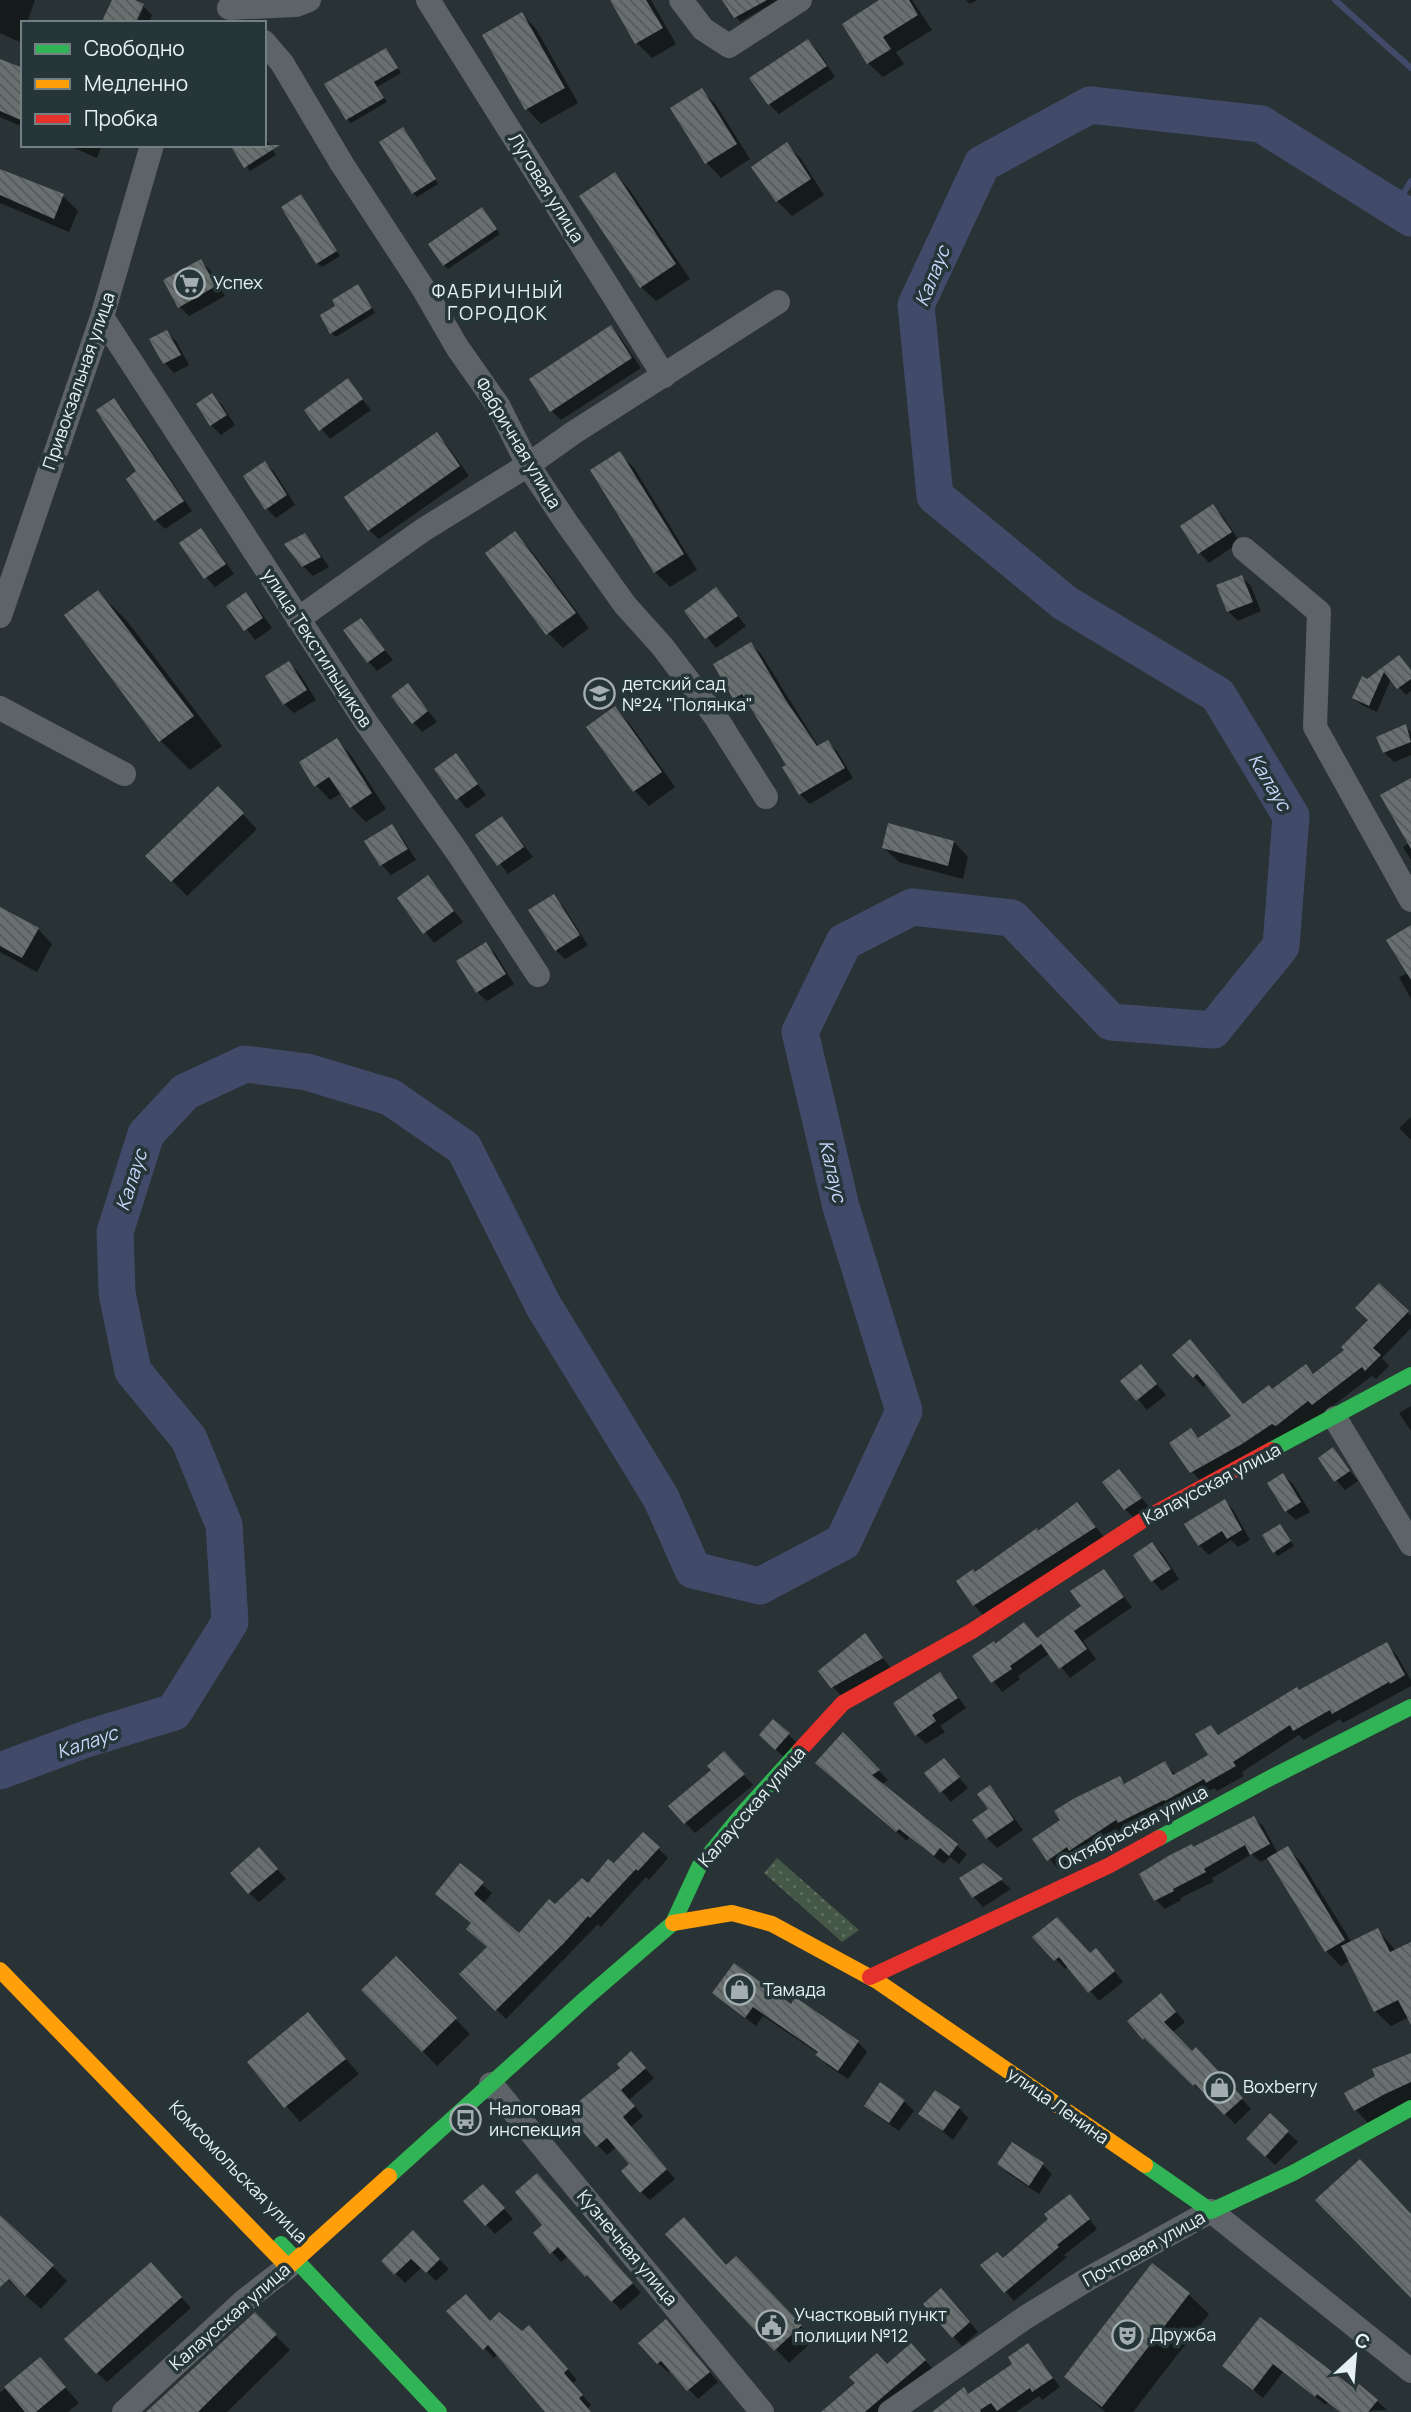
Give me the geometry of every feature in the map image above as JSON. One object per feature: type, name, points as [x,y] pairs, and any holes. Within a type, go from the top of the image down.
[{"type":"main road","name":"Калаусская улица","points":[[289,2262],[673,1923],[699,1867],[743,1813],[843,1703],[972,1632],[1147,1517],[1411,1375]]},
{"type":"main road","name":"Октябрьская улица","points":[[870,1977],[1108,1866],[1272,1777],[1411,1706]]},
{"type":"main road","name":"улица Ленина","points":[[673,1923],[732,1913],[772,1924],[870,1977],[1211,2211]]},
{"type":"main road","name":"Комсомольская улица","points":[[0,1969],[98,2055],[289,2262],[439,2412]]},
{"type":"main road","name":"Почтовая улица","points":[[1211,2211],[1293,2173],[1411,2108]]},
{"type":"street","points":[[232,13],[296,5],[309,0]]},
{"type":"street","name":"Луговая улица","points":[[428,0],[664,376]]},
{"type":"street","points":[[681,0],[703,29],[729,46],[800,0]]},
{"type":"street","name":"Фабричная улица","points":[[266,44],[282,63],[342,164],[424,288],[457,347],[499,407],[528,465],[625,605],[662,646],[715,716],[766,797]]},
{"type":"street","name":"Привокзальная улица","points":[[0,616],[102,317],[151,147]]},
{"type":"street","points":[[298,619],[423,530],[778,303]]},
{"type":"street","name":"улица Текстильщиков","points":[[102,317],[365,721],[458,853],[538,975]]},
{"type":"street","points":[[1244,550],[1319,612],[1315,727],[1411,900]]},
{"type":"street","points":[[0,708],[124,774]]},
{"type":"street","points":[[1335,1418],[1411,1544]]},
{"type":"street","name":"Кузнечная улица","points":[[491,2084],[762,2412]]},
{"type":"street","name":"улица Ленина","points":[[1211,2211],[1411,2371]]},
{"type":"street","name":"Почтовая улица","points":[[890,2412],[1026,2317],[1088,2279],[1211,2211]]},
{"type":"street","name":"Калаусская улица","points":[[124,2412],[289,2262]]},
{"type":"green space","points":[[777,1858],[859,1930],[842,1942],[764,1873]]},
{"type":"building","points":[[112,0],[135,0],[144,4],[136,21],[102,21]]},
{"type":"building","points":[[610,0],[646,0],[663,28],[635,44]]},
{"type":"building","points":[[722,0],[767,0],[734,18]]},
{"type":"building","points":[[879,0],[909,0],[918,15],[883,37],[891,49],[867,64],[842,24]]},
{"type":"building","points":[[522,12],[565,88],[525,110],[482,35]]},
{"type":"building","points":[[808,39],[827,66],[768,105],[749,78]]},
{"type":"building","points":[[386,48],[398,68],[374,82],[384,98],[346,120],[324,84]]},
{"type":"building","points":[[0,59],[21,67],[21,120],[0,111]]},
{"type":"building","points":[[702,88],[737,144],[705,164],[670,108]]},
{"type":"building","points":[[403,127],[436,179],[412,194],[379,142]]},
{"type":"building","points":[[787,142],[811,179],[776,202],[751,167]]},
{"type":"building","points":[[280,145],[244,168],[231,147]]},
{"type":"building","points":[[0,169],[64,194],[54,219],[0,195]]},
{"type":"building","points":[[615,172],[676,264],[640,288],[579,196]]},
{"type":"building","points":[[301,194],[337,251],[316,264],[281,207]]},
{"type":"building","points":[[482,207],[497,229],[443,266],[428,244]]},
{"type":"building","name":"Успех","points":[[201,259],[216,286],[178,308],[163,280]]},
{"type":"building","points":[[358,284],[372,308],[330,334],[320,315],[335,306],[332,300]]},
{"type":"building","points":[[611,325],[632,358],[550,412],[529,379]]},
{"type":"building","points":[[167,330],[181,355],[163,364],[149,339]]},
{"type":"building","points":[[348,378],[363,399],[319,431],[304,410]]},
{"type":"building","points":[[212,393],[227,415],[210,426],[196,404]]},
{"type":"building","points":[[114,398],[184,501],[154,521],[126,479],[136,471],[96,410]]},
{"type":"building","points":[[437,432],[460,466],[368,531],[344,497]]},
{"type":"building","points":[[620,451],[684,554],[654,573],[590,470]]},
{"type":"building","points":[[265,461],[287,495],[265,510],[243,476]]},
{"type":"building","points":[[1213,504],[1232,532],[1198,554],[1180,526]]},
{"type":"building","points":[[201,528],[226,564],[204,579],[179,543]]},
{"type":"building","points":[[515,531],[576,613],[546,635],[485,553]]},
{"type":"building","points":[[305,533],[321,557],[302,567],[284,544]]},
{"type":"building","points":[[1242,575],[1253,602],[1227,612],[1216,585]]},
{"type":"building","points":[[716,587],[738,616],[705,639],[684,611]]},
{"type":"building","points":[[98,590],[194,716],[159,742],[64,615]]},
{"type":"building","points":[[246,592],[263,618],[244,631],[226,606]]},
{"type":"building","points":[[361,618],[385,650],[367,663],[343,630]]},
{"type":"building","points":[[751,642],[817,746],[828,740],[845,768],[799,795],[782,767],[786,765],[742,694],[733,699],[713,664]]},
{"type":"building","points":[[1399,655],[1411,670],[1411,679],[1397,689],[1384,672],[1369,706],[1352,698],[1362,676],[1367,679]]},
{"type":"building","points":[[289,661],[307,690],[283,705],[265,676]]},
{"type":"building","points":[[408,683],[428,711],[412,724],[391,696]]},
{"type":"building","points":[[615,706],[662,772],[633,792],[586,727]]},
{"type":"building","points":[[1406,724],[1411,742],[1383,753],[1376,737]]},
{"type":"building","points":[[337,738],[372,793],[350,808],[329,777],[314,787],[299,762]]},
{"type":"building","points":[[456,753],[478,784],[456,800],[434,769]]},
{"type":"building","points":[[1411,778],[1411,849],[1380,795]]},
{"type":"building","points":[[218,786],[244,813],[171,882],[145,856]]},
{"type":"building","points":[[502,816],[524,847],[497,866],[475,835]]},
{"type":"building","points":[[888,823],[954,841],[948,866],[882,848]]},
{"type":"building","points":[[392,824],[408,849],[380,866],[364,841]]},
{"type":"building","points":[[428,875],[454,911],[423,934],[397,898]]},
{"type":"building","points":[[554,894],[580,935],[555,951],[528,910]]},
{"type":"building","points":[[0,907],[39,928],[22,958],[0,946]]},
{"type":"building","points":[[1411,925],[1411,980],[1386,940]]},
{"type":"building","points":[[486,942],[506,974],[476,993],[456,961]]},
{"type":"building","points":[[1379,1283],[1409,1311],[1373,1348],[1381,1355],[1365,1371],[1362,1367],[1312,1405],[1308,1401],[1276,1426],[1272,1424],[1190,1473],[1169,1443],[1191,1428],[1198,1438],[1231,1416],[1197,1374],[1193,1378],[1172,1355],[1190,1339],[1243,1404],[1269,1385],[1272,1389],[1306,1364],[1313,1374],[1344,1350],[1341,1347],[1368,1320],[1355,1308]]},
{"type":"building","points":[[1141,1364],[1157,1384],[1136,1401],[1120,1381]]},
{"type":"building","points":[[1333,1447],[1350,1471],[1334,1482],[1318,1458]]},
{"type":"building","points":[[1119,1469],[1142,1498],[1124,1510],[1102,1482]]},
{"type":"building","points":[[1283,1473],[1301,1502],[1285,1512],[1267,1483]]},
{"type":"building","points":[[1225,1499],[1242,1530],[1227,1539],[1222,1531],[1198,1546],[1184,1524]]},
{"type":"building","points":[[1077,1502],[1096,1527],[973,1606],[956,1581],[973,1569],[975,1572],[1037,1528],[1038,1531]]},
{"type":"building","points":[[1280,1524],[1291,1541],[1273,1553],[1262,1535]]},
{"type":"building","points":[[1152,1542],[1171,1569],[1151,1582],[1133,1555]]},
{"type":"building","points":[[1104,1569],[1124,1597],[1074,1631],[1087,1649],[1059,1669],[1041,1644],[991,1683],[972,1656],[994,1641],[995,1644],[1024,1622],[1037,1638],[1081,1606],[1070,1591]]},
{"type":"building","points":[[865,1633],[883,1658],[831,1688],[818,1671]]},
{"type":"building","points":[[1387,1642],[1405,1675],[1390,1684],[1389,1682],[1332,1714],[1330,1710],[1293,1731],[1290,1725],[1233,1762],[1236,1766],[1206,1783],[1204,1779],[1118,1823],[1116,1820],[1069,1851],[1067,1847],[1047,1861],[1032,1839],[1060,1820],[1054,1811],[1073,1799],[1120,1776],[1124,1784],[1165,1761],[1173,1775],[1208,1755],[1195,1734],[1211,1725],[1218,1735],[1297,1687],[1299,1690]]},
{"type":"building","points":[[940,1672],[958,1698],[932,1715],[936,1721],[915,1736],[893,1703]]},
{"type":"building","points":[[773,1719],[790,1733],[775,1750],[759,1735]]},
{"type":"building","points":[[843,1732],[880,1770],[872,1775],[958,1844],[949,1856],[940,1848],[934,1856],[899,1829],[896,1832],[815,1763]]},
{"type":"building","points":[[724,1751],[745,1774],[684,1824],[668,1806],[711,1770],[707,1766]]},
{"type":"building","points":[[944,1758],[960,1777],[940,1793],[924,1773]]},
{"type":"building","points":[[990,1785],[1014,1820],[986,1839],[972,1820],[988,1809],[977,1794]]},
{"type":"building","points":[[1254,1816],[1270,1844],[1250,1855],[1245,1845],[1204,1869],[1206,1872],[1154,1901],[1139,1874],[1170,1855],[1192,1844],[1193,1847]]},
{"type":"building","points":[[643,1832],[660,1847],[495,2011],[459,1974],[487,1947],[466,1929],[471,1923],[435,1894],[460,1863],[484,1882],[474,1894],[519,1933],[549,1899],[555,1904],[582,1878],[588,1883],[608,1859],[614,1863]]},
{"type":"building","points":[[1288,1846],[1345,1940],[1325,1952],[1267,1858]]},
{"type":"building","points":[[259,1847],[278,1869],[248,1894],[230,1873]]},
{"type":"building","points":[[983,1863],[1003,1879],[972,1898],[959,1878]]},
{"type":"building","points":[[1057,1917],[1090,1953],[1096,1948],[1115,1971],[1088,1993],[1059,1957],[1054,1961],[1032,1937]]},
{"type":"building","points":[[1378,1928],[1390,1952],[1411,1942],[1411,2025],[1398,2000],[1374,2012],[1341,1946]]},
{"type":"building","points":[[396,1956],[457,2018],[422,2052],[361,1990]]},
{"type":"building","points":[[734,1963],[791,2004],[795,1997],[859,2041],[838,2071],[815,2055],[818,2052],[753,2007],[745,2018],[712,1993]]},
{"type":"building","points":[[1161,1993],[1176,2012],[1164,2022],[1192,2051],[1196,2047],[1243,2098],[1224,2115],[1195,2084],[1193,2086],[1144,2038],[1143,2040],[1127,2021]]},
{"type":"building","points":[[308,2012],[346,2059],[284,2108],[247,2062]]},
{"type":"building","points":[[631,2051],[646,2068],[621,2090],[635,2106],[623,2117],[667,2169],[640,2193],[621,2171],[629,2164],[607,2138],[596,2147],[566,2112],[620,2068],[617,2064]]},
{"type":"building","points":[[1411,2053],[1411,2082],[1354,2111],[1344,2093],[1375,2076],[1372,2069]]},
{"type":"building","points":[[880,2082],[905,2100],[889,2123],[864,2106]]},
{"type":"building","points":[[935,2090],[960,2107],[943,2131],[918,2114]]},
{"type":"building","points":[[1270,2113],[1289,2131],[1265,2157],[1246,2139]]},
{"type":"building","points":[[1012,2142],[1044,2163],[1029,2186],[997,2164]]},
{"type":"building","points":[[1360,2159],[1411,2214],[1411,2298],[1315,2200]]},
{"type":"building","points":[[537,2173],[633,2283],[611,2302],[558,2247],[550,2254],[533,2233],[542,2225],[515,2192]]},
{"type":"building","points":[[483,2184],[505,2208],[485,2226],[463,2201]]},
{"type":"building","points":[[1070,2194],[1090,2219],[1004,2293],[980,2265],[997,2252],[1003,2258],[1048,2219],[1044,2214]]},
{"type":"building","points":[[0,2215],[54,2265],[25,2296],[9,2279],[0,2287]]},
{"type":"building","points":[[684,2217],[726,2265],[736,2256],[802,2325],[774,2351],[665,2234]]},
{"type":"building","points":[[413,2230],[440,2259],[426,2273],[411,2259],[394,2275],[381,2261]]},
{"type":"building","points":[[151,2262],[182,2297],[96,2374],[64,2339]]},
{"type":"building","name":"Дружба","points":[[1152,2263],[1190,2293],[1102,2407],[1064,2377]]},
{"type":"building","points":[[941,2288],[970,2322],[952,2338],[923,2304]]},
{"type":"building","points":[[466,2294],[490,2321],[499,2312],[522,2331],[529,2325],[568,2369],[564,2373],[583,2395],[579,2398],[591,2412],[545,2412],[488,2345],[483,2350],[446,2311]]},
{"type":"building","points":[[255,2312],[277,2334],[198,2412],[146,2412]]},
{"type":"building","points":[[1260,2317],[1355,2389],[1359,2384],[1378,2400],[1368,2412],[1340,2412],[1317,2394],[1315,2397],[1273,2364],[1253,2390],[1222,2366]]},
{"type":"building","points":[[666,2319],[710,2372],[687,2391],[661,2361],[657,2364],[638,2343]]},
{"type":"building","points":[[911,2343],[926,2360],[865,2412],[821,2412],[855,2383],[849,2377],[877,2353],[887,2364]]},
{"type":"building","points":[[1028,2343],[1053,2378],[1032,2392],[1030,2388],[997,2411],[991,2403],[980,2410],[981,2412],[932,2412],[964,2387],[968,2394],[1012,2364],[1008,2357]]},
{"type":"building","points":[[40,2357],[66,2387],[36,2412],[25,2412],[4,2387]]},
{"type":"waterway","points":[[1335,0],[1411,68]]},
{"type":"waterway","name":"Калаус","points":[[0,1771],[86,1739],[174,1712],[230,1622],[224,1525],[189,1439],[133,1371],[117,1293],[115,1232],[146,1134],[185,1092],[245,1064],[307,1072],[390,1097],[464,1148],[543,1305],[661,1498],[693,1570],[760,1586],[843,1542],[904,1411],[841,1207],[800,1032],[844,942],[912,907],[1012,918],[1111,1022],[1213,1030],[1281,946],[1291,816],[1218,695],[1065,603],[935,496],[916,305],[982,164],[1090,105],[1261,124],[1411,218]]},
{"type":"waterway","points":[[1394,208],[1411,181]]},
{"type":"traffic: fast","points":[[1271,1450],[1411,1375]]},
{"type":"traffic: fast","points":[[1159,1838],[1411,1707]]},
{"type":"traffic: fast","points":[[389,2176],[673,1923],[699,1867],[800,1750]]},
{"type":"traffic: fast","points":[[1145,2165],[1211,2211],[1293,2173],[1411,2108]]},
{"type":"traffic: fast","points":[[281,2244],[439,2412]]},
{"type":"traffic: slow","points":[[673,1923],[732,1913],[772,1924],[877,1981],[1145,2165]]},
{"type":"traffic: slow","points":[[0,1970],[288,2267],[389,2176]]},
{"type":"traffic: jam","points":[[800,1750],[843,1703],[972,1631],[1148,1517],[1271,1450]]},
{"type":"traffic: jam","points":[[870,1977],[1108,1866],[1159,1838]]},
{"type":"place","name":"Успех","points":[[190,283]]},
{"type":"place","name":"детский сад №24 \"Полянка\"","points":[[599,694]]},
{"type":"place","name":"Тамада","points":[[740,1990]]},
{"type":"place","name":"Boxberry","points":[[1220,2087]]},
{"type":"place","name":"Налоговая инспекция","points":[[466,2119]]},
{"type":"place","name":"Участковый пункт полиции №12","points":[[771,2325]]},
{"type":"place","name":"Дружба","points":[[1127,2335]]},
{"type":"district","name":"ФАБРИЧНЫЙ ГОРОДОК","points":[[498,302]]}]
